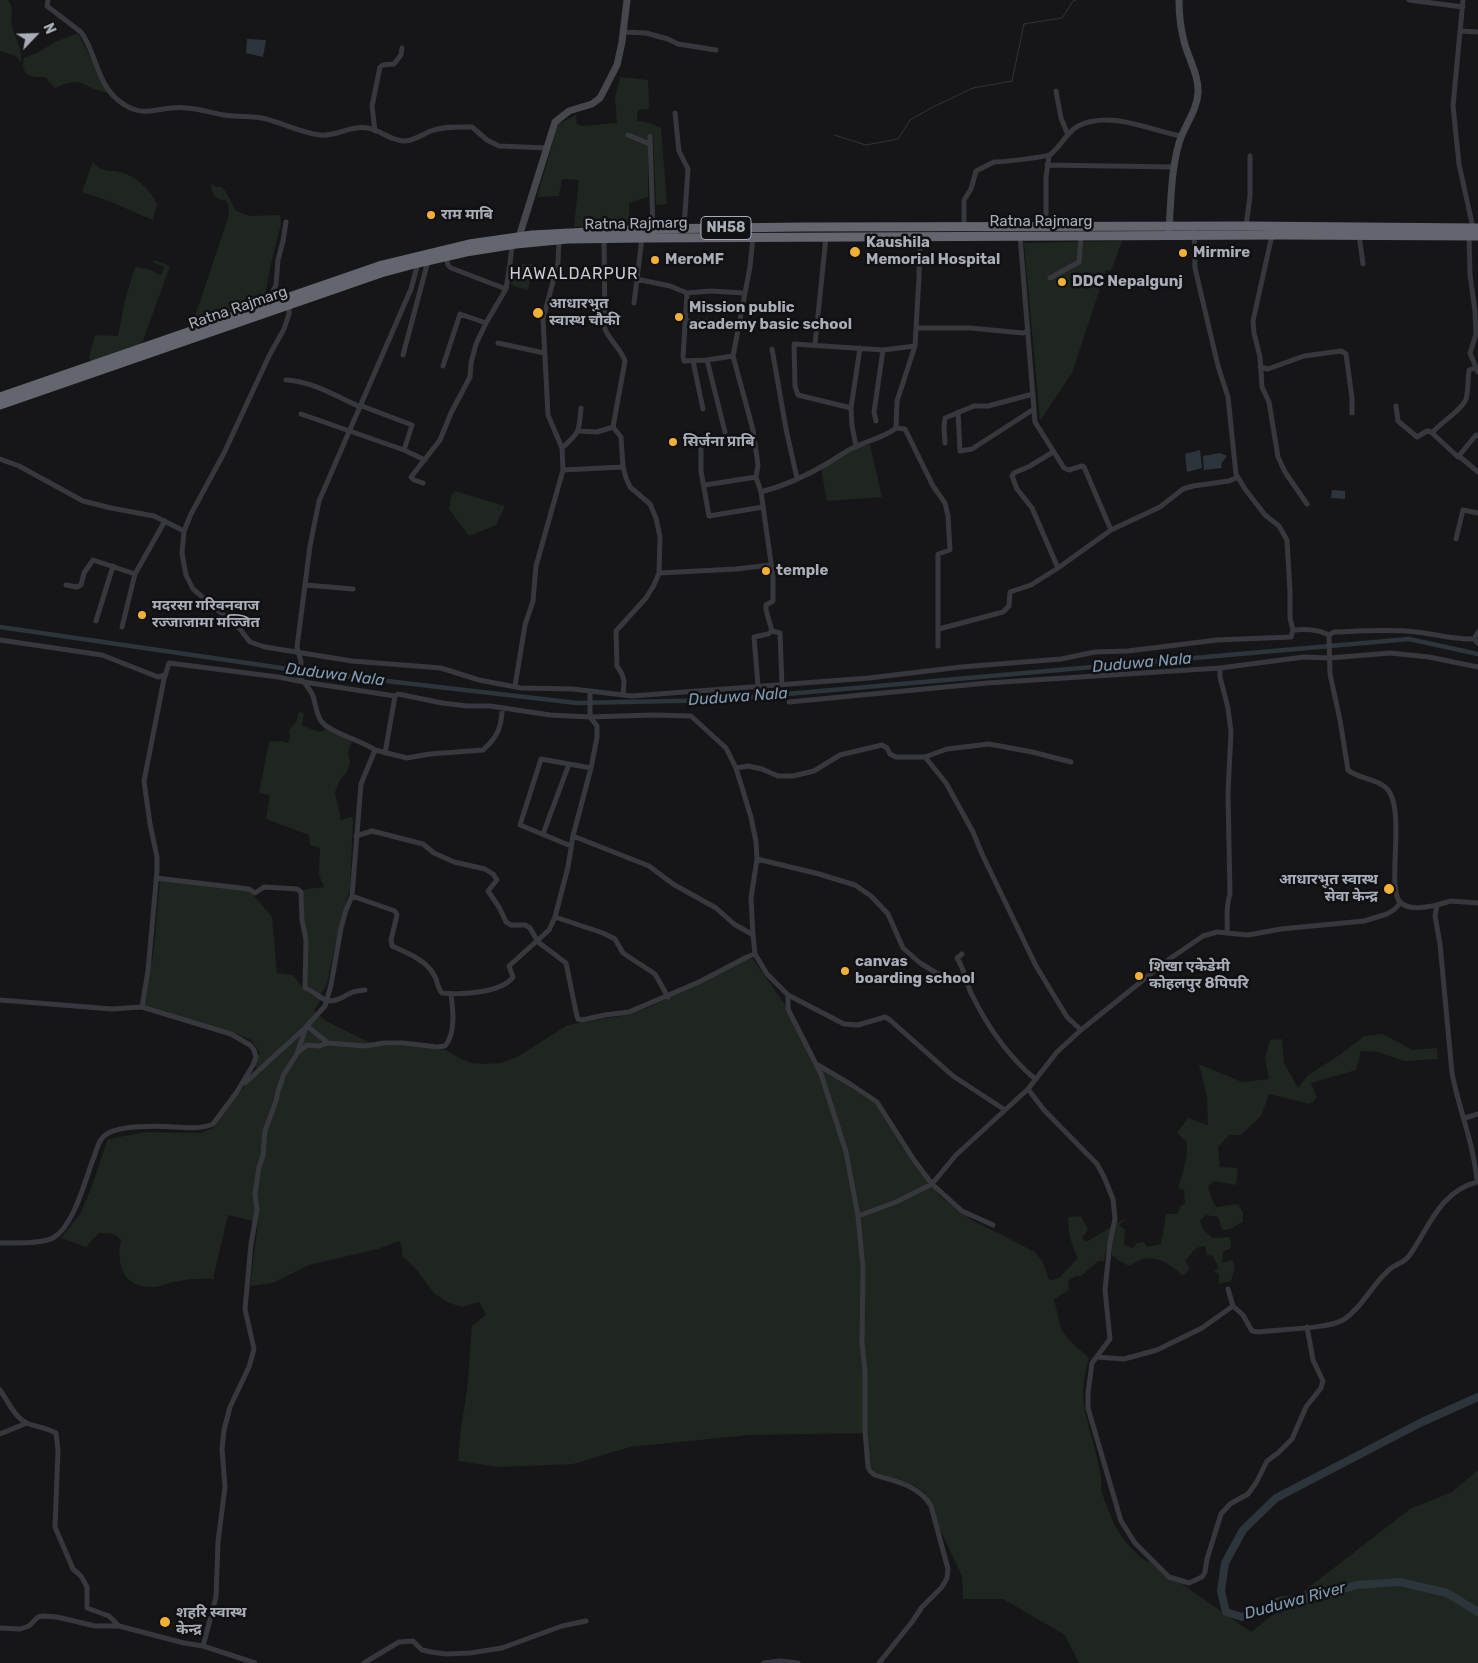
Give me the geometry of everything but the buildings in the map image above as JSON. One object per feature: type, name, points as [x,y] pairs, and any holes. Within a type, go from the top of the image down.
[{"type":"highway","name":"Ratna Rajmarg","points":[[1194,231],[1246,226],[1474,232]]},
{"type":"highway","name":"Ratna Rajmarg","points":[[0,405],[381,273],[418,263],[564,232],[684,228],[1046,227],[1272,234],[1359,235],[1474,232]]},
{"type":"highway","name":"Ratna Rajmarg","points":[[0,397],[398,261],[469,244],[604,238],[1081,236],[1169,231]]},
{"type":"street","points":[[48,0],[47,6],[84,36],[110,91],[118,100],[136,111],[148,112],[179,107],[198,109],[226,115],[261,118],[318,135],[328,136],[354,128],[366,128],[387,138],[405,142],[432,130],[472,127],[487,140],[499,146],[547,148]]},
{"type":"street","points":[[423,483],[411,477],[440,440],[450,413],[470,378],[471,363],[476,344],[506,289],[516,242],[555,122],[560,116],[592,104],[600,98],[617,65],[626,0]]},
{"type":"street","points":[[1169,231],[1173,167],[1181,136],[1196,105],[1198,92],[1179,15],[1179,0]]},
{"type":"street","points":[[1409,0],[1463,7]]},
{"type":"street","points":[[1432,433],[1439,425],[1450,419],[1466,399],[1469,370],[1477,370],[1470,353],[1476,334],[1470,276],[1474,232],[1459,164],[1453,106],[1464,0]]},
{"type":"street","points":[[1461,31],[1478,32]]},
{"type":"street","points":[[622,32],[646,33],[678,44],[716,50]]},
{"type":"street","points":[[375,131],[372,106],[380,67],[394,64],[401,55],[402,48]]},
{"type":"street","points":[[1056,90],[1061,118],[1068,136]]},
{"type":"street","points":[[675,113],[678,151],[688,169],[684,228]]},
{"type":"street","points":[[1046,227],[1047,165],[1049,156],[1078,127],[1092,122],[1109,121],[1131,123],[1181,136]]},
{"type":"street","points":[[628,135],[650,144]]},
{"type":"street","points":[[650,136],[652,229]]},
{"type":"street","points":[[964,227],[964,200],[971,189],[976,171],[994,162],[1049,156]]},
{"type":"street","points":[[1246,226],[1250,196],[1250,156]]},
{"type":"street","points":[[1047,165],[1173,167]]},
{"type":"street","points":[[267,306],[276,286],[278,260],[286,222]]},
{"type":"street","points":[[289,305],[289,314],[284,329],[184,531],[182,553],[186,575],[193,589],[240,629],[250,642],[266,647],[352,661],[440,668],[479,680],[540,690],[573,689],[624,695],[881,677],[960,667],[1060,659],[1095,652],[1217,640],[1291,637],[1293,630],[1290,618],[1287,540],[1279,526],[1265,515],[1236,474],[1228,397],[1218,366],[1195,268],[1194,231]]},
{"type":"street","points":[[1272,234],[1253,320],[1254,333],[1260,357],[1262,387],[1269,402],[1278,457],[1285,472],[1307,504]]},
{"type":"street","points":[[1359,235],[1363,264]]},
{"type":"street","points":[[896,428],[896,401],[915,346],[920,277],[920,236]]},
{"type":"street","points":[[1020,236],[1035,422],[1064,468],[1068,470],[1084,467],[1111,530]]},
{"type":"street","points":[[1050,278],[1080,262],[1081,236]]},
{"type":"street","points":[[754,237],[733,356],[753,430],[758,465],[756,477],[761,492],[771,564],[773,601],[766,605],[766,610],[772,631]]},
{"type":"street","points":[[814,344],[826,237]]},
{"type":"street","points":[[604,238],[605,330],[610,340],[622,352],[625,361],[613,428],[621,438],[622,467],[630,487],[650,504],[654,512],[660,537],[659,574],[646,598],[616,631],[617,666],[624,681],[624,695]]},
{"type":"street","points":[[634,303],[642,238]]},
{"type":"street","points":[[515,686],[525,625],[533,601],[536,566],[563,470],[562,448],[548,415],[543,319],[558,263],[559,240]]},
{"type":"street","points":[[446,257],[448,266],[451,268],[506,289]]},
{"type":"street","points":[[403,354],[428,261]]},
{"type":"street","points":[[418,263],[411,289],[319,501],[310,546],[298,652],[301,662],[299,677],[312,695],[317,714],[322,723],[375,750],[407,758],[430,754],[484,750],[499,729],[501,713],[504,708]]},
{"type":"street","points":[[636,279],[670,286],[687,293],[711,291],[744,293]]},
{"type":"street","points":[[687,293],[682,356],[684,360],[707,360],[733,356]]},
{"type":"street","points":[[443,366],[460,314],[486,323]]},
{"type":"street","points":[[685,321],[739,323]]},
{"type":"street","points":[[916,328],[970,328],[1023,333],[1028,331]]},
{"type":"street","points":[[498,343],[544,353]]},
{"type":"street","points":[[852,408],[798,395],[795,386],[794,344],[883,350],[915,346]]},
{"type":"street","points":[[856,446],[852,426],[852,408],[860,348]]},
{"type":"street","points":[[772,349],[786,429],[798,478]]},
{"type":"street","points":[[876,421],[874,412],[883,350]]},
{"type":"street","points":[[1260,367],[1268,369],[1304,356],[1341,351],[1346,354],[1352,398],[1352,413]]},
{"type":"street","points":[[707,360],[725,432]]},
{"type":"street","points":[[693,361],[703,409]]},
{"type":"street","points":[[286,380],[296,380],[412,425],[404,450]]},
{"type":"street","points":[[945,443],[945,418],[974,406],[988,406],[1033,394]]},
{"type":"street","points":[[1396,406],[1398,421],[1417,437],[1427,431],[1432,433],[1478,472]]},
{"type":"street","points":[[562,448],[579,431],[581,408]]},
{"type":"street","points":[[958,412],[960,451],[972,449],[1034,409]]},
{"type":"street","points":[[301,414],[404,450],[425,460]]},
{"type":"street","points":[[579,431],[597,432],[613,428]]},
{"type":"street","points":[[761,492],[776,488],[798,478],[856,446],[886,436],[896,428],[905,429],[908,432],[912,447],[933,486],[945,503],[947,510],[950,550],[938,554],[938,646]]},
{"type":"street","points":[[1459,456],[1476,435],[1478,436]]},
{"type":"street","points":[[698,439],[709,516],[763,508]]},
{"type":"street","points":[[1053,452],[1014,473],[1012,476],[1018,490],[1032,508],[1058,568]]},
{"type":"street","points":[[0,458],[84,501],[154,516],[184,531]]},
{"type":"street","points":[[563,470],[622,467]]},
{"type":"street","points":[[705,485],[756,477]]},
{"type":"street","points":[[939,629],[1003,612],[1009,606],[1010,592],[1031,584],[1058,568],[1111,530],[1160,507],[1183,489],[1206,483],[1229,481],[1238,477]]},
{"type":"street","points":[[1456,539],[1463,510],[1478,513]]},
{"type":"street","points":[[122,627],[135,574],[165,521]]},
{"type":"street","points":[[66,585],[77,587],[81,585],[84,573],[93,560],[135,574]]},
{"type":"street","points":[[659,574],[736,569],[771,564]]},
{"type":"street","points":[[96,621],[113,566]]},
{"type":"street","points":[[306,585],[353,589]]},
{"type":"street","points":[[1293,630],[1321,631],[1329,636]]},
{"type":"street","points":[[1329,636],[1334,632],[1387,630],[1476,641],[1478,632]]},
{"type":"street","points":[[772,631],[780,634],[782,685]]},
{"type":"street","points":[[758,686],[754,637],[768,634],[772,631]]},
{"type":"street","points":[[1329,636],[1330,674],[1348,770],[1353,775],[1386,787],[1393,799],[1396,831],[1395,886],[1400,902],[1409,907],[1437,905],[1451,901],[1478,903]]},
{"type":"street","points":[[0,640],[102,655],[158,678],[164,675]]},
{"type":"street","points":[[789,702],[987,683],[1220,668],[1304,657],[1363,654],[1402,653],[1478,667]]},
{"type":"street","points":[[142,1007],[148,970],[157,857],[144,781],[164,675],[169,662],[395,696],[398,694],[408,695],[418,699],[467,706],[490,706],[528,712],[590,717],[637,715],[692,716],[726,748],[736,768],[751,817],[757,859],[751,898],[755,954],[768,974],[788,995],[844,1024],[858,1025],[885,1018],[890,1020],[953,1076],[1005,1110]]},
{"type":"street","points":[[1220,668],[1220,677],[1228,708],[1231,732],[1228,784],[1230,894],[1226,905],[1228,916],[1227,933]]},
{"type":"street","points":[[352,896],[395,911],[397,915],[391,940],[392,946],[423,962],[434,975],[440,991],[451,994],[468,993],[507,984],[513,977],[509,966],[538,942],[549,930],[555,917],[568,868],[573,836],[597,737],[597,726],[590,717],[590,692]]},
{"type":"street","points":[[385,753],[395,696]]},
{"type":"street","points":[[736,768],[748,766],[762,769],[778,776],[793,776],[814,771],[840,755],[882,745],[887,748],[890,754],[896,757],[925,757],[947,748],[989,744],[1071,762]]},
{"type":"street","points":[[0,1243],[42,1241],[52,1239],[59,1233],[68,1222],[82,1193],[102,1138],[106,1134],[123,1129],[207,1126],[213,1124],[250,1078],[306,1027],[325,1006],[341,928],[352,896],[361,784],[375,750]]},
{"type":"street","points":[[925,757],[941,776],[973,832],[988,868],[1036,966],[1067,1017],[1081,1030]]},
{"type":"street","points":[[571,846],[520,825],[541,760],[591,768]]},
{"type":"street","points":[[543,834],[568,764]]},
{"type":"street","points":[[356,836],[372,831],[390,835],[423,844],[434,853],[454,862],[489,871],[497,880],[488,891],[506,922],[511,925],[525,925],[530,928],[538,942],[566,963],[578,1019],[582,1020],[629,1012],[668,996],[755,954]]},
{"type":"street","points":[[573,836],[649,866],[673,884],[716,908],[734,924],[753,935]]},
{"type":"street","points":[[757,859],[855,885],[871,896],[888,914],[903,948],[910,955],[948,980],[954,982],[965,978]]},
{"type":"street","points":[[156,878],[249,889],[255,893],[264,888],[300,890],[306,940],[305,986],[327,1001],[338,1001],[354,992],[365,990]]},
{"type":"street","points":[[858,1216],[896,1202],[932,1184],[956,1155],[1028,1089],[1057,1052],[1081,1030],[1168,960],[1203,936],[1217,932],[1248,936],[1280,929],[1364,921],[1387,914],[1395,909],[1400,902]]},
{"type":"street","points":[[1228,1289],[1233,1306],[1243,1315],[1252,1331],[1260,1332],[1332,1324],[1343,1320],[1390,1269],[1405,1260],[1439,1207],[1463,1186],[1477,1184],[1465,1118],[1456,1093],[1452,1073],[1440,944],[1435,916],[1437,905]]},
{"type":"street","points":[[555,917],[603,933],[615,939],[623,953],[655,974],[668,996]]},
{"type":"street","points":[[962,954],[957,958],[965,978],[996,1037],[1024,1070],[1035,1079]]},
{"type":"street","points":[[297,1054],[307,1045],[319,1046],[328,1043],[365,1046],[384,1043],[444,1046],[450,1038],[453,1024],[451,994]]},
{"type":"street","points":[[788,995],[788,1009],[817,1065],[846,1152],[858,1216],[863,1268],[862,1342],[865,1372],[865,1431],[868,1467],[875,1475],[913,1488],[926,1498],[931,1506],[948,1569],[947,1578],[942,1587],[922,1607],[879,1663]]},
{"type":"street","points":[[0,1000],[112,1009],[142,1007],[231,1034],[250,1045],[256,1057],[235,1095]]},
{"type":"street","points":[[306,1027],[328,1043]]},
{"type":"street","points":[[203,1646],[216,1596],[218,1542],[225,1488],[222,1449],[224,1430],[230,1407],[249,1367],[254,1350],[245,1309],[251,1244],[257,1210],[254,1194],[263,1156],[266,1131],[284,1074],[297,1054],[306,1027]]},
{"type":"street","points":[[817,1065],[877,1102],[914,1160],[932,1184],[962,1211],[993,1225]]},
{"type":"street","points":[[1028,1089],[1044,1110],[1096,1164],[1113,1198],[1115,1219],[1110,1242],[1105,1290],[1110,1339],[1092,1364],[1088,1408],[1121,1522],[1135,1543],[1169,1578],[1189,1583],[1202,1577],[1222,1514],[1230,1504],[1248,1494],[1267,1461],[1292,1439],[1306,1407],[1321,1388],[1323,1381],[1313,1360],[1307,1327]]},
{"type":"street","points":[[1465,1118],[1478,1114]]},
{"type":"street","points":[[1097,1357],[1124,1359],[1156,1350],[1202,1328],[1233,1306]]},
{"type":"street","points":[[0,1390],[27,1424],[56,1433],[58,1450],[55,1527],[73,1570],[81,1576],[87,1587],[87,1608],[109,1616],[119,1626]]},
{"type":"street","points":[[0,1434],[27,1424]]},
{"type":"street","points":[[0,1628],[20,1629],[29,1626],[38,1617],[57,1617],[95,1626],[119,1626],[203,1646],[255,1663]]},
{"type":"street","points":[[364,1663],[399,1642],[413,1642],[422,1650],[431,1652],[446,1654],[470,1653],[502,1648],[562,1626],[586,1621]]},
{"type":"street","points":[[764,1663],[780,1661],[798,1663]]},
{"type":"shaded area","points":[[0,0],[8,0],[10,3],[12,27],[20,48],[21,62],[16,56],[0,51]]},
{"type":"shaded area","points":[[78,33],[109,93],[78,82],[72,82],[55,88],[45,77],[35,77],[26,74],[23,67],[24,58]]},
{"type":"shaded area","points":[[247,39],[266,40],[263,57],[246,53]]},
{"type":"shaded area","points":[[620,77],[648,80],[649,109],[638,110],[637,121],[661,128],[667,204],[656,205],[653,134],[648,133],[648,197],[629,203],[629,223],[574,227],[579,180],[562,179],[559,196],[537,197],[558,124],[576,115],[577,124],[582,126],[617,123],[615,98]]},
{"type":"shaded area","points":[[93,162],[102,169],[121,172],[145,187],[157,204],[153,220],[82,192]]},
{"type":"shaded area","points":[[211,183],[216,187],[221,187],[226,192],[236,211],[249,216],[280,215],[281,224],[264,302],[191,328],[229,215],[228,203],[214,195]]},
{"type":"shaded area","points":[[1122,241],[1111,271],[1106,270],[1072,373],[1040,421],[1024,243]]},
{"type":"shaded area","points":[[154,260],[170,266],[142,343],[91,361],[89,358],[95,335],[118,336],[125,300],[135,267],[148,269],[161,275],[164,267],[153,262]]},
{"type":"shaded area","points":[[522,264],[533,264],[528,290],[511,285],[512,271],[521,271]]},
{"type":"shaded area","points":[[859,445],[870,445],[882,497],[827,501],[821,469]]},
{"type":"shaded area","points":[[1200,450],[1202,468],[1187,472],[1185,454]]},
{"type":"shaded area","points":[[1220,453],[1227,456],[1221,464],[1222,468],[1204,470],[1203,456]]},
{"type":"shaded area","points":[[1332,490],[1345,491],[1345,499],[1331,498]]},
{"type":"shaded area","points":[[455,491],[505,506],[496,525],[469,536],[449,509],[451,496]]},
{"type":"shaded area","points":[[299,711],[304,714],[302,726],[321,732],[324,729],[352,740],[348,754],[350,762],[347,772],[340,780],[335,792],[341,820],[352,817],[353,819],[350,888],[327,984],[320,996],[315,990],[307,987],[303,892],[307,889],[324,887],[319,875],[320,848],[310,845],[309,835],[266,819],[270,795],[259,793],[269,742],[281,741],[288,743],[290,737],[289,730],[296,722]]},
{"type":"shaded area","points":[[160,880],[249,890],[272,917],[277,973],[293,975],[303,988],[320,1000],[314,1011],[326,1021],[377,1046],[405,1046],[446,1050],[472,1063],[501,1063],[519,1056],[566,1026],[627,1015],[651,1006],[747,959],[753,959],[783,1002],[820,1068],[877,1105],[915,1165],[941,1197],[972,1220],[1035,1252],[1043,1263],[1049,1279],[1059,1278],[1078,1258],[1070,1238],[1068,1217],[1081,1216],[1088,1230],[1082,1238],[1086,1242],[1111,1227],[1104,1261],[1098,1261],[1081,1276],[1075,1276],[1068,1281],[1069,1290],[1054,1299],[1061,1329],[1068,1339],[1089,1358],[1083,1398],[1101,1475],[1101,1490],[1118,1530],[1137,1554],[1251,1632],[1410,1509],[1452,1492],[1478,1470],[1478,1663],[1079,1663],[1065,1635],[1003,1599],[963,1599],[962,1576],[937,1523],[933,1507],[925,1493],[914,1485],[891,1479],[870,1467],[867,1433],[749,1435],[630,1447],[573,1464],[499,1467],[458,1461],[467,1391],[472,1326],[486,1315],[479,1302],[462,1307],[449,1303],[434,1293],[415,1268],[402,1256],[402,1248],[399,1241],[378,1249],[309,1265],[273,1283],[250,1286],[258,1222],[228,1215],[213,1279],[183,1280],[154,1287],[141,1286],[134,1283],[128,1278],[121,1265],[121,1240],[114,1234],[99,1233],[86,1247],[61,1238],[80,1214],[108,1139],[146,1132],[201,1133],[213,1128],[235,1097],[259,1071],[254,1063],[260,1053],[251,1040],[145,1005],[154,949]]},
{"type":"shaded area","points":[[1383,1034],[1412,1050],[1437,1048],[1438,1059],[1404,1061],[1378,1052],[1361,1051],[1356,1070],[1311,1083],[1317,1098],[1310,1104],[1269,1094],[1261,1116],[1241,1135],[1229,1135],[1218,1147],[1220,1167],[1238,1168],[1236,1185],[1214,1181],[1208,1186],[1211,1197],[1216,1207],[1238,1204],[1243,1213],[1243,1222],[1230,1229],[1222,1230],[1218,1217],[1206,1215],[1200,1221],[1203,1229],[1212,1238],[1230,1237],[1231,1248],[1223,1252],[1222,1263],[1232,1260],[1235,1267],[1231,1281],[1219,1284],[1219,1274],[1214,1271],[1219,1268],[1213,1256],[1207,1255],[1205,1246],[1196,1248],[1185,1261],[1190,1268],[1183,1276],[1160,1260],[1150,1258],[1129,1266],[1112,1256],[1112,1240],[1117,1223],[1125,1219],[1127,1220],[1123,1221],[1119,1226],[1125,1229],[1124,1245],[1133,1248],[1137,1243],[1144,1242],[1147,1247],[1161,1244],[1166,1214],[1177,1214],[1181,1205],[1185,1204],[1184,1190],[1178,1188],[1186,1159],[1187,1142],[1177,1133],[1188,1118],[1208,1125],[1207,1097],[1199,1064],[1242,1082],[1269,1079],[1265,1058],[1270,1040],[1282,1039],[1284,1063],[1298,1088],[1307,1076],[1341,1054],[1364,1036]]},
{"type":"waterway","points":[[834,135],[866,145],[898,139],[910,120],[935,106],[973,88],[1012,81],[1024,24],[1062,18],[1073,1],[1076,0]]},
{"type":"waterway","name":"Duduwa Nala","points":[[0,627],[309,672],[577,703],[719,700],[1409,639],[1478,654]]},
{"type":"waterway","name":"Duduwa River","points":[[1478,1397],[1422,1422],[1276,1498],[1243,1530],[1225,1563],[1221,1591],[1226,1612],[1242,1617],[1280,1601],[1322,1596],[1356,1585],[1400,1582],[1447,1593],[1478,1612]]},
{"type":"place","name":"राम माबि","points":[[431,215]]},
{"type":"place","name":"Kaushila Memorial Hospital","points":[[855,252]]},
{"type":"place","name":"Mirmire","points":[[1183,253]]},
{"type":"place","name":"MeroMF","points":[[655,260]]},
{"type":"place","name":"DDC Nepalgunj","points":[[1062,282]]},
{"type":"place","name":"आधारभुत स्वास्थ चौकी","points":[[538,313]]},
{"type":"place","name":"Mission public academy basic school","points":[[679,317]]},
{"type":"place","name":"सिर्जना प्राबि","points":[[673,442]]},
{"type":"place","name":"temple","points":[[766,571]]},
{"type":"place","name":"मदरसा गरिवनवाज रज्जाजामा मज्जित","points":[[142,615]]},
{"type":"place","name":"आधारभुत स्वास्थ सेवा केन्द्र","points":[[1389,889]]},
{"type":"place","name":"canvas boarding school","points":[[845,971]]},
{"type":"place","name":"शिखा एकेडेमी कोहलपुर 8पिपरि","points":[[1139,976]]},
{"type":"place","name":"शहरि स्वास्थ केन्द्र","points":[[165,1622]]},
{"type":"district","name":"HAWALDARPUR","points":[[574,274]]}]
